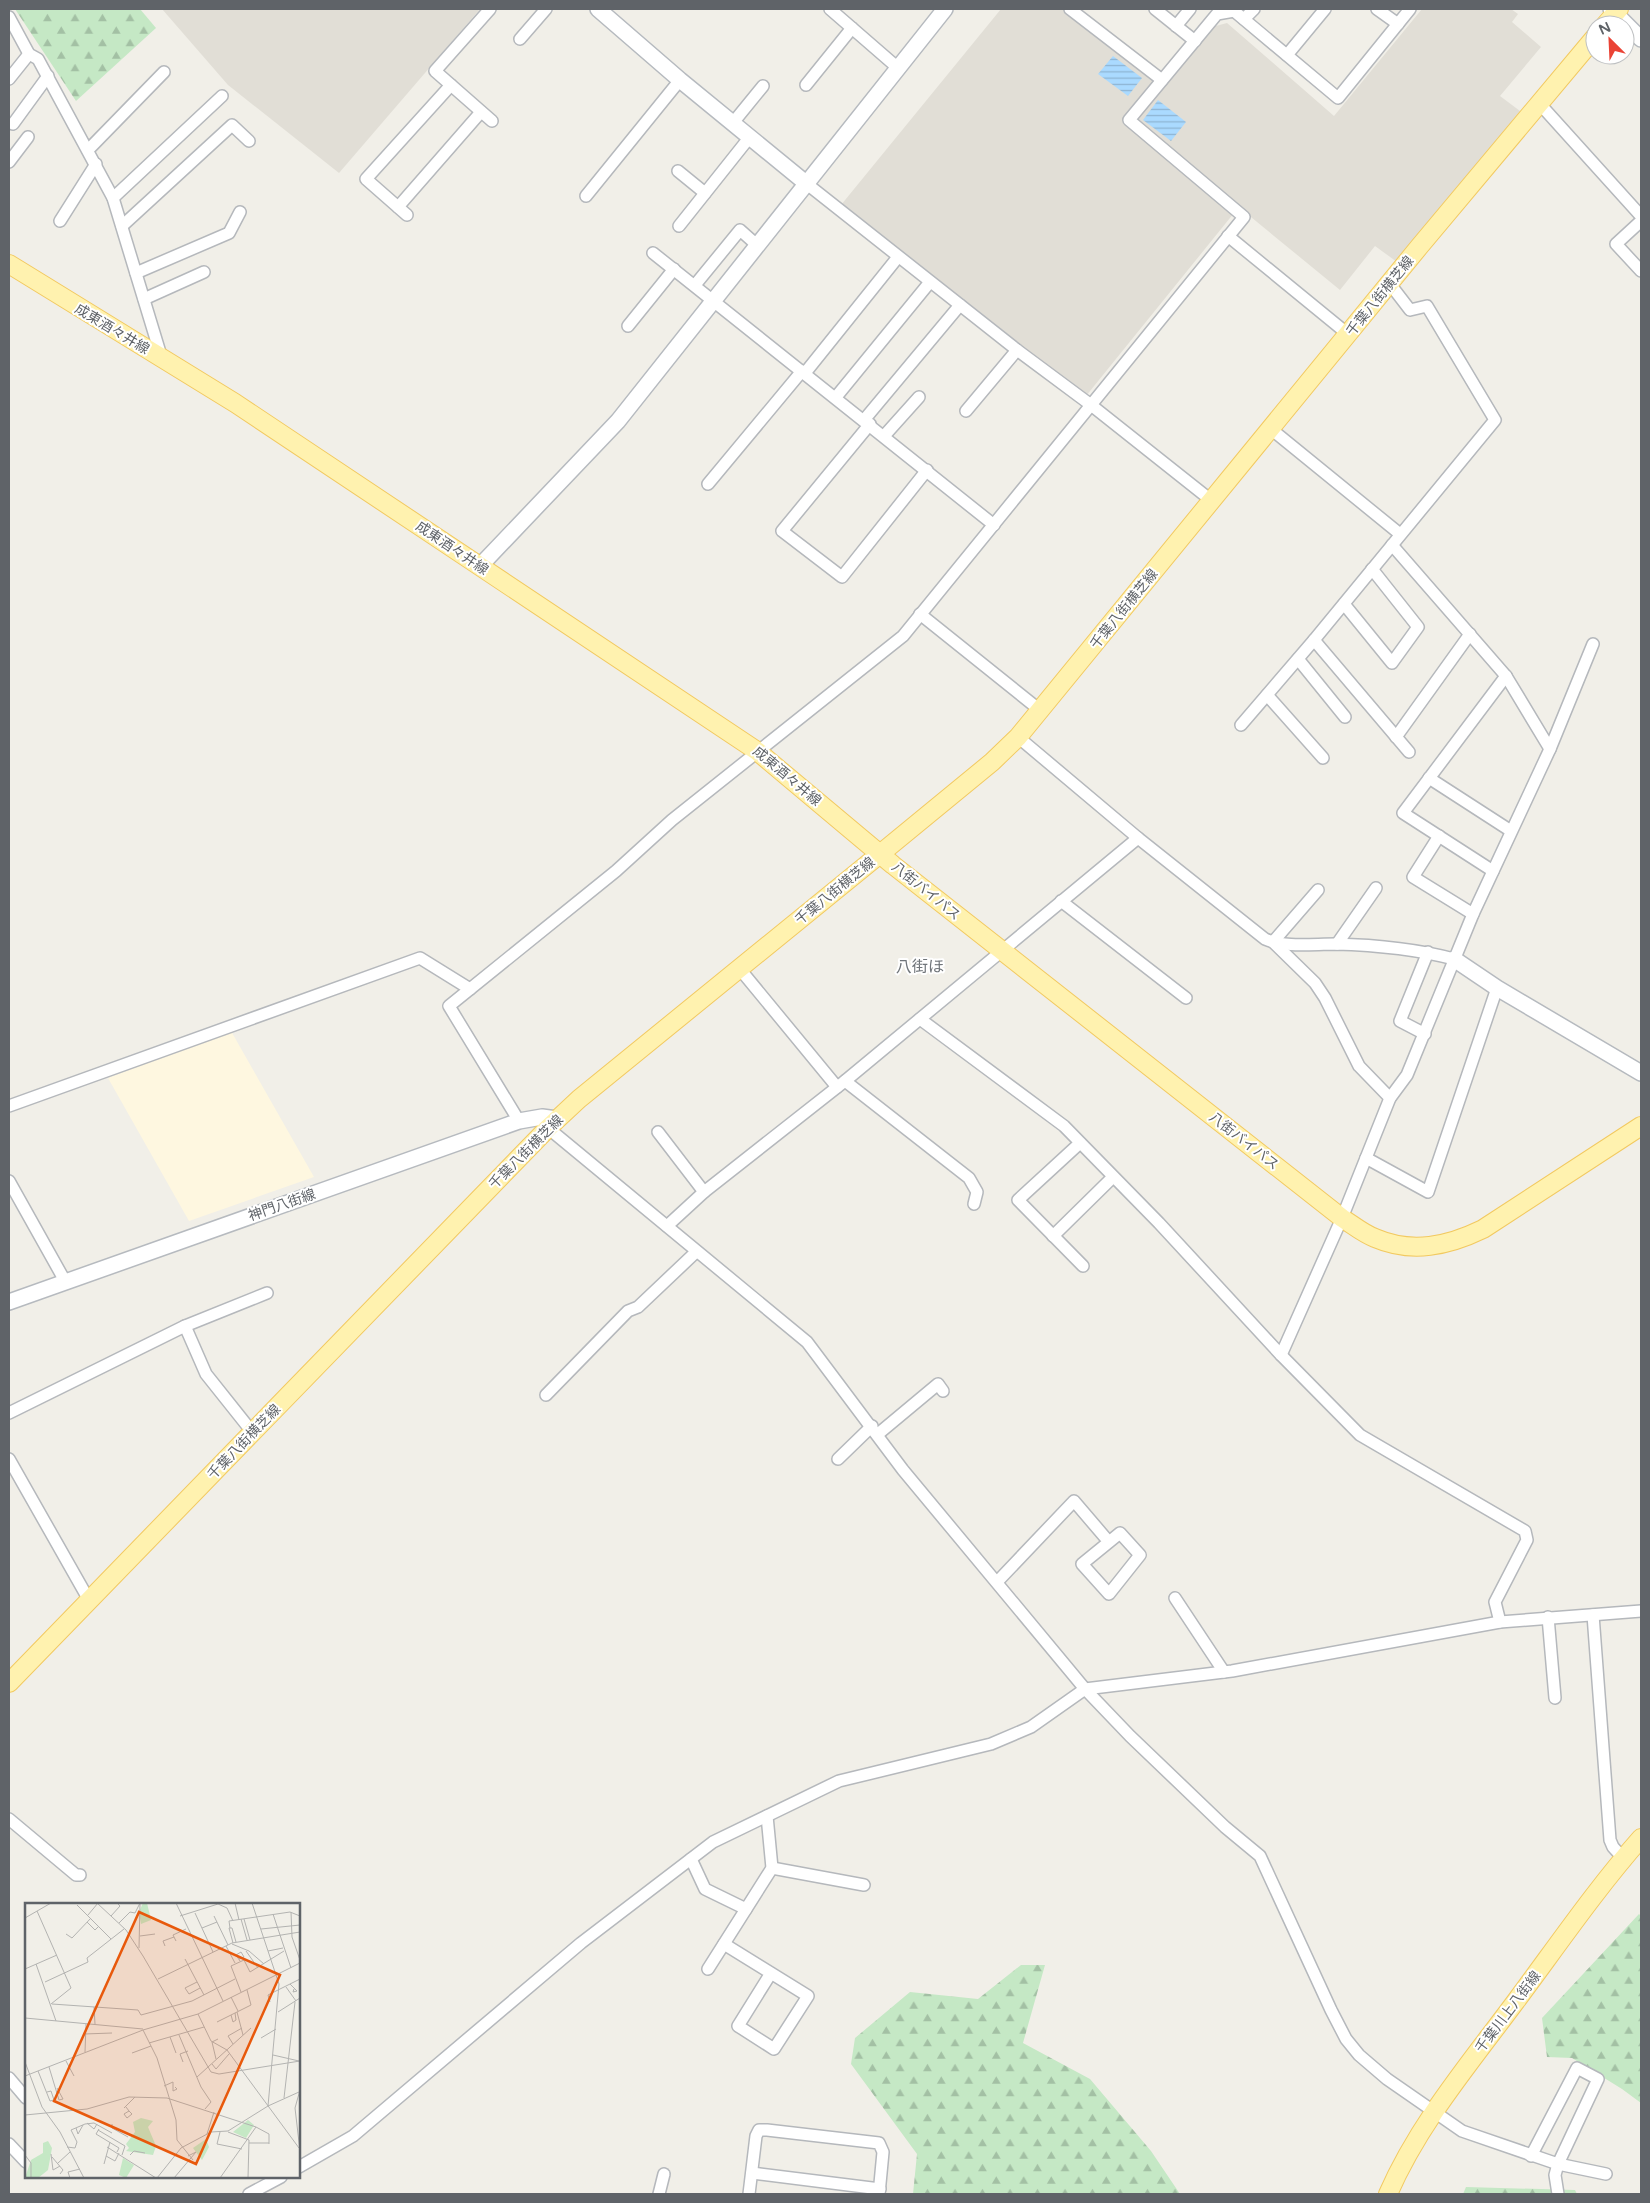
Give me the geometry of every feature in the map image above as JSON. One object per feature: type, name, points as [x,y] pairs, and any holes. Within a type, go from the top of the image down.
[{"type":"main road","name":"千葉八街横芝線","points":[[9,1683],[553,1124],[739,968],[992,762],[1018,737],[1585,49]]},
{"type":"main road","name":"成東酒々井線","points":[[9,264],[235,403],[757,751],[880,854]]},
{"type":"main road","name":"八街バイパス","points":[[880,854],[1342,1218],[1374,1238],[1396,1245],[1438,1246],[1460,1240],[1483,1229],[1641,1126]]},
{"type":"main road","name":"千葉川上八街線","points":[[1388,2194],[1397,2174],[1433,2113],[1623,1858],[1641,1838]]},
{"type":"street","points":[[490,9],[435,71],[492,121]]},
{"type":"street","points":[[520,39],[546,9]]},
{"type":"street","points":[[598,9],[749,138],[1016,350],[1090,405],[1212,501]]},
{"type":"street","points":[[830,9],[898,68]]},
{"type":"street","points":[[480,566],[618,421],[945,9]]},
{"type":"street","points":[[1070,9],[1162,80]]},
{"type":"street","points":[[1155,9],[1194,41]]},
{"type":"street","points":[[1176,26],[1190,9]]},
{"type":"street","points":[[1244,19],[1254,9]]},
{"type":"street","points":[[1287,55],[1325,9]]},
{"type":"street","points":[[1377,9],[1398,24]]},
{"type":"street","points":[[519,1121],[449,1006],[616,871],[672,820],[903,636],[1244,217],[1129,120],[1217,14],[1234,10],[1338,98],[1410,9]]},
{"type":"street","points":[[1613,14],[1641,39]]},
{"type":"street","points":[[9,16],[29,54],[38,59],[48,76],[113,198],[162,359]]},
{"type":"street","points":[[806,85],[852,28]]},
{"type":"street","points":[[9,79],[29,54]]},
{"type":"street","points":[[88,150],[164,72]]},
{"type":"street","points":[[13,124],[48,76]]},
{"type":"street","points":[[586,196],[680,80]]},
{"type":"street","points":[[451,85],[366,179],[402,211],[481,112]]},
{"type":"street","points":[[732,124],[764,86]]},
{"type":"street","points":[[113,198],[222,96]]},
{"type":"street","points":[[1539,103],[1641,216]]},
{"type":"street","points":[[122,226],[232,125],[249,141]]},
{"type":"street","points":[[9,162],[28,137]]},
{"type":"street","points":[[679,226],[749,138]]},
{"type":"street","points":[[60,221],[96,164]]},
{"type":"street","points":[[678,172],[705,193]]},
{"type":"street","points":[[136,274],[229,233],[240,212]]},
{"type":"street","points":[[1641,221],[1616,244],[1641,271]]},
{"type":"street","points":[[695,285],[740,230],[758,246]]},
{"type":"street","points":[[1228,236],[1348,335]]},
{"type":"street","points":[[653,253],[994,524]]},
{"type":"street","points":[[708,484],[898,257]]},
{"type":"street","points":[[628,326],[674,269]]},
{"type":"street","points":[[144,298],[204,272]]},
{"type":"street","points":[[836,398],[930,282]]},
{"type":"street","points":[[1241,725],[1344,604],[1495,420],[1427,306],[1410,310],[1390,284]]},
{"type":"street","points":[[927,470],[842,577],[782,531],[960,305]]},
{"type":"street","points":[[966,411],[1016,350]]},
{"type":"street","points":[[884,436],[919,397]]},
{"type":"street","points":[[1271,429],[1400,534]]},
{"type":"street","points":[[1392,545],[1506,676],[1550,749]]},
{"type":"street","points":[[1344,604],[1392,663],[1418,627],[1372,569]]},
{"type":"street","points":[[920,614],[1041,711]]},
{"type":"street","points":[[1396,738],[1470,634]]},
{"type":"street","points":[[1314,640],[1409,752]]},
{"type":"street","points":[[1281,1355],[1342,1218],[1390,1098],[1407,1075],[1473,914],[1550,749],[1593,644]]},
{"type":"street","points":[[1298,659],[1345,717]]},
{"type":"street","points":[[1493,871],[1403,813],[1506,676]]},
{"type":"street","points":[[1267,695],[1323,758]]},
{"type":"street","points":[[1018,737],[1138,838],[1265,939],[1273,942],[1337,944],[1428,952],[1454,959],[1497,988],[1641,1073]]},
{"type":"street","points":[[1429,778],[1511,831]]},
{"type":"street","points":[[1439,836],[1413,877],[1473,914]]},
{"type":"street","points":[[667,1226],[704,1192],[841,1084],[1138,838]]},
{"type":"street","points":[[1337,944],[1376,888]]},
{"type":"street","points":[[1273,942],[1318,890]]},
{"type":"street","points":[[1061,902],[1186,998]]},
{"type":"street","points":[[1273,942],[1315,983],[1325,998],[1359,1066],[1390,1098]]},
{"type":"street","points":[[1425,1034],[1400,1021],[1428,952]]},
{"type":"street","points":[[9,1106],[420,958],[470,988]]},
{"type":"street","points":[[739,968],[841,1084],[969,1178],[977,1192],[974,1204]]},
{"type":"street","points":[[1366,1158],[1428,1192],[1497,988]]},
{"type":"street","points":[[920,1019],[1064,1126],[1281,1355],[1360,1434],[1525,1532],[1527,1540],[1495,1602],[1500,1622]]},
{"type":"street","name":"神門八街線","points":[[9,1302],[519,1121],[542,1117],[553,1124]]},
{"type":"street","points":[[553,1124],[696,1252],[807,1342],[875,1430],[903,1470],[1085,1689],[1130,1736],[1225,1827],[1260,1856],[1346,2039],[1358,2055],[1387,2080],[1462,2131],[1531,2156],[1606,2174]]},
{"type":"street","points":[[658,1132],[704,1192]]},
{"type":"street","points":[[1080,1143],[1018,1200],[1083,1266]]},
{"type":"street","points":[[1053,1236],[1113,1176]]},
{"type":"street","points":[[9,1181],[66,1281]]},
{"type":"street","points":[[546,1395],[628,1311],[638,1308],[696,1252]]},
{"type":"street","points":[[9,1413],[185,1326],[267,1293]]},
{"type":"street","points":[[185,1326],[206,1374],[253,1433]]},
{"type":"street","points":[[838,1459],[938,1384],[944,1391]]},
{"type":"street","points":[[9,1459],[89,1600]]},
{"type":"street","points":[[997,1582],[1074,1501],[1109,1542]]},
{"type":"street","points":[[1120,1532],[1140,1555],[1109,1594],[1082,1564],[1109,1542],[1120,1532]]},
{"type":"street","points":[[1175,1598],[1224,1672]]},
{"type":"street","points":[[300,2166],[353,2136],[581,1943],[713,1842],[838,1781],[991,1744],[1031,1727],[1085,1689],[1224,1672],[1500,1622],[1641,1611]]},
{"type":"street","points":[[1593,1615],[1610,1840],[1613,1847],[1623,1858]]},
{"type":"street","points":[[1548,1617],[1555,1698]]},
{"type":"street","points":[[708,1969],[772,1868],[767,1816]]},
{"type":"street","points":[[9,1819],[76,1874],[80,1875]]},
{"type":"street","points":[[691,1859],[705,1889],[746,1909]]},
{"type":"street","points":[[772,1868],[864,1885]]},
{"type":"street","points":[[724,1944],[772,1973],[808,1996],[774,2049],[738,2026],[772,1973]]},
{"type":"street","points":[[1531,2156],[1577,2068],[1598,2079],[1558,2164],[1555,2175],[1558,2194]]},
{"type":"street","points":[[9,2078],[25,2097]]},
{"type":"street","points":[[749,2194],[756,2136],[759,2130],[874,2141],[880,2143],[883,2152],[879,2192],[752,2173]]},
{"type":"street","points":[[9,2144],[25,2161]]},
{"type":"street","points":[[659,2194],[664,2174]]},
{"type":"street","points":[[249,2194],[279,2178]]},
{"type":"shaded area","points":[[162,9],[480,9],[339,173],[228,85]]},
{"type":"shaded area","points":[[1001,9],[1062,9],[1157,82],[1124,120],[1234,213],[1086,396],[841,205]]},
{"type":"shaded area","points":[[1422,9],[1511,9],[1518,14],[1512,22],[1541,47],[1500,96],[1524,114],[1397,262],[1375,246],[1340,290],[1135,122],[1212,27],[1227,23],[1334,116]]},
{"type":"shaded area","points":[[231,1031],[314,1177],[189,1221],[108,1078]]},
{"type":"green space","points":[[15,9],[140,9],[156,28],[76,101]]},
{"type":"green space","points":[[1639,1914],[1641,1916],[1641,2103],[1572,2058],[1547,2057],[1542,2018]]},
{"type":"green space","points":[[1021,1965],[1045,1965],[1023,2043],[1090,2079],[1151,2151],[1180,2194],[913,2194],[917,2154],[851,2064],[855,2038],[910,1992],[978,1999]]},
{"type":"green space","points":[[1466,2187],[1575,2190],[1577,2194],[1463,2194]]},
{"type":"water","points":[[1113,56],[1142,78],[1128,96],[1098,74]]},
{"type":"water","points":[[1158,100],[1186,122],[1171,141],[1143,120]]},
{"type":"district","name":"八街ほ","points":[[920,967]]}]
